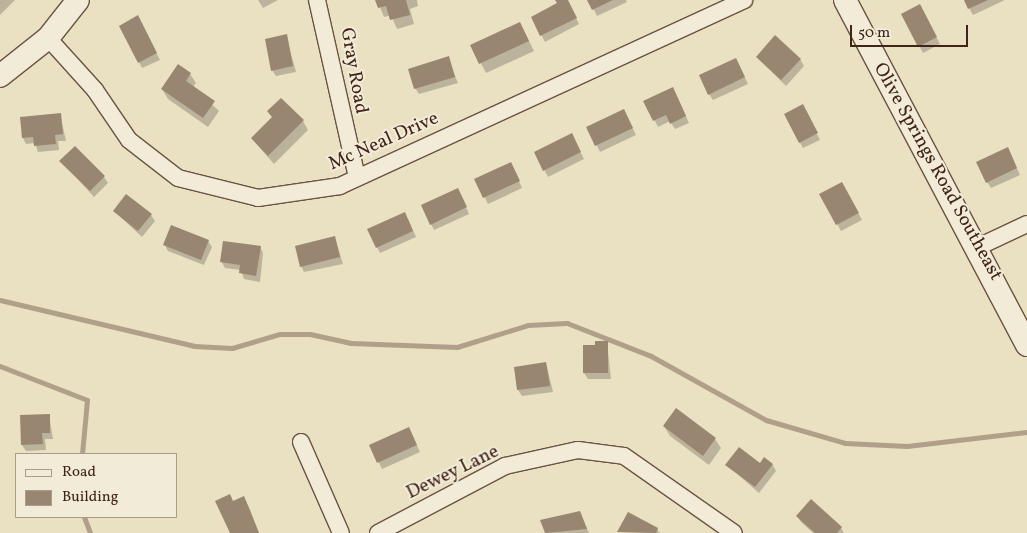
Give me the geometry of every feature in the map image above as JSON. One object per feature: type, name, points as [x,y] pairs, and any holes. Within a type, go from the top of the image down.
[{"type":"street","points":[[0,76],[48,38],[78,0]]},
{"type":"street","name":"Gray Road","points":[[317,0],[357,178]]},
{"type":"street","name":"Mc Neal Drive","points":[[48,38],[95,90],[129,140],[178,178],[258,198],[300,195],[357,178],[744,0]]},
{"type":"street","name":"Olive Springs Road Southeast","points":[[845,0],[978,247],[1027,345]]},
{"type":"street","points":[[978,247],[1027,224]]},
{"type":"street","points":[[301,442],[341,533]]},
{"type":"street","name":"Dewey Lane","points":[[378,533],[505,466],[578,450],[624,456],[734,533]]},
{"type":"building","points":[[375,0],[406,0],[410,15],[390,20],[386,6],[378,8]]},
{"type":"building","points":[[555,0],[568,0],[577,18],[540,36],[531,17],[557,3]]},
{"type":"building","points":[[587,0],[613,0],[592,10]]},
{"type":"building","points":[[964,0],[988,0],[968,9]]},
{"type":"building","points":[[920,4],[937,37],[918,47],[901,14]]},
{"type":"building","points":[[138,15],[157,53],[138,63],[119,26]]},
{"type":"building","points":[[520,22],[529,41],[479,64],[470,45]]},
{"type":"building","points":[[287,34],[293,66],[271,71],[265,39]]},
{"type":"building","points":[[775,35],[801,59],[781,80],[756,57]]},
{"type":"building","points":[[449,56],[455,77],[414,89],[408,69]]},
{"type":"building","points":[[736,58],[745,77],[708,95],[699,75]]},
{"type":"building","points":[[178,64],[191,73],[186,81],[215,101],[203,118],[161,89]]},
{"type":"building","points":[[673,87],[686,116],[670,124],[666,115],[653,121],[643,101]]},
{"type":"building","points":[[281,98],[304,120],[268,156],[251,138],[272,117],[267,111]]},
{"type":"building","points":[[803,104],[818,133],[799,143],[784,114]]},
{"type":"building","points":[[624,109],[633,128],[595,146],[586,127]]},
{"type":"building","points":[[61,113],[63,134],[55,135],[56,144],[34,146],[33,137],[22,138],[20,117]]},
{"type":"building","points":[[572,133],[581,152],[543,171],[534,152]]},
{"type":"building","points":[[75,146],[105,176],[90,191],[59,161]]},
{"type":"building","points":[[1008,147],[1017,168],[986,183],[976,162]]},
{"type":"building","points":[[511,162],[520,181],[483,198],[474,179]]},
{"type":"building","points":[[842,182],[859,213],[836,225],[819,194]]},
{"type":"building","points":[[458,188],[467,207],[430,225],[421,205]]},
{"type":"building","points":[[126,194],[152,214],[138,231],[113,211]]},
{"type":"building","points":[[405,212],[413,231],[376,248],[367,229]]},
{"type":"building","points":[[171,225],[209,240],[201,260],[163,245]]},
{"type":"building","points":[[335,236],[340,257],[300,267],[295,246]]},
{"type":"building","points":[[223,241],[261,246],[256,276],[239,273],[240,265],[220,262]]},
{"type":"building","points":[[595,341],[608,341],[608,373],[583,373],[583,345],[595,345]]},
{"type":"building","points":[[546,362],[550,386],[517,390],[514,367]]},
{"type":"building","points":[[676,408],[716,438],[703,456],[663,426]]},
{"type":"building","points":[[50,414],[50,433],[42,433],[43,444],[21,445],[20,415]]},
{"type":"building","points":[[409,427],[417,445],[377,463],[369,445]]},
{"type":"building","points":[[739,447],[760,463],[764,457],[773,464],[755,487],[725,465]]},
{"type":"building","points":[[230,494],[233,501],[244,496],[259,533],[230,533],[215,501]]},
{"type":"building","points":[[811,499],[842,527],[837,533],[815,533],[796,516]]},
{"type":"building","points":[[580,511],[587,529],[545,533],[540,520]]},
{"type":"building","points":[[628,512],[658,528],[656,533],[617,532]]},
{"type":"waterway","points":[[0,300],[194,346],[232,348],[280,334],[310,334],[351,343],[457,347],[528,325],[567,323],[651,356],[766,420],[845,443],[907,446],[1027,432]]},
{"type":"waterway","points":[[0,366],[87,400],[82,453]]},
{"type":"waterway","points":[[84,518],[90,533]]}]
